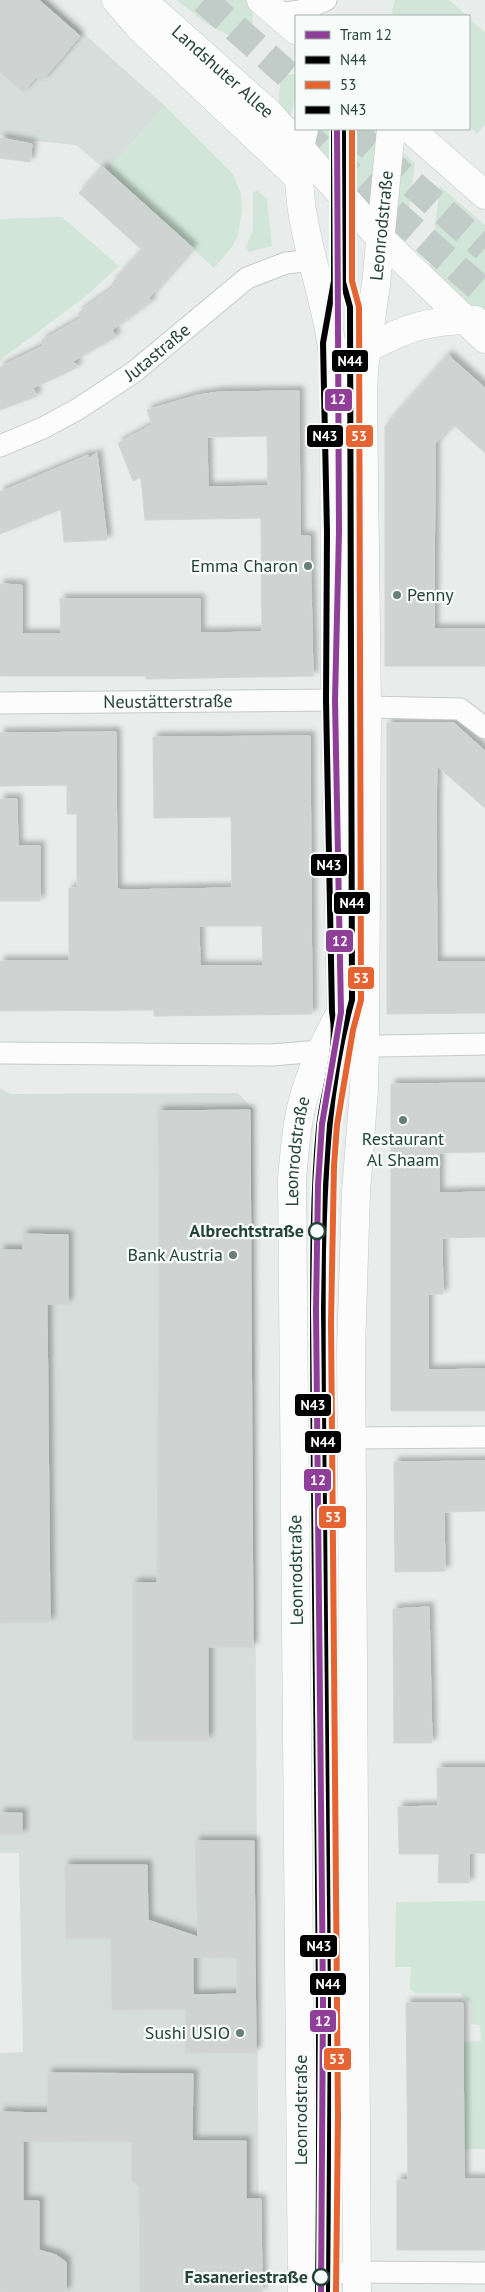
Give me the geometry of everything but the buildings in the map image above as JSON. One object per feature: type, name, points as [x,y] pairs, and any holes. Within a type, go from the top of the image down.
[{"type":"main road","name":"Landshuter Allee","points":[[116,0],[139,27],[300,179]]},
{"type":"main road","name":"Landshuter Allee","points":[[142,0],[243,88],[285,129],[302,138],[380,238],[475,320],[485,339]]},
{"type":"main road","name":"Leonrodstraße","points":[[357,2282],[350,1438],[356,1192],[364,1089],[365,1048],[367,707],[363,399],[391,130]]},
{"type":"main road","points":[[418,136],[485,195]]},
{"type":"main road","name":"Leonrodstraße","points":[[302,138],[300,179],[304,221],[332,343],[334,367],[335,700],[341,1012],[320,1052],[307,1087],[298,1122],[292,1178],[302,2284]]},
{"type":"main road","points":[[367,349],[402,330],[421,324],[475,320]]},
{"type":"street","points":[[278,15],[300,12],[326,0]]},
{"type":"street","name":"Jutastraße","points":[[0,446],[43,428],[69,414],[134,372],[247,278],[286,264],[312,260]]},
{"type":"street","name":"Neustätterstraße","points":[[0,703],[335,700]]},
{"type":"street","points":[[367,707],[460,709],[485,728]]},
{"type":"street","points":[[0,1054],[272,1055],[365,1048],[485,1044]]},
{"type":"street","points":[[350,1438],[485,1436]]},
{"type":"street","points":[[357,2282],[485,2273]]},
{"type":"street","name":"Leonrodstraße","points":[[302,2284],[357,2282]]},
{"type":"shaded area","points":[[0,0],[46,0],[165,106],[107,171],[76,145],[25,140],[0,135]]},
{"type":"shaded area","points":[[0,1088],[10,1094],[238,1093],[253,1109],[259,2292],[0,2292],[0,2053],[23,2052],[19,1853],[0,1853]]},
{"type":"green space","points":[[176,0],[245,0],[253,7],[252,48],[206,23]]},
{"type":"green space","points":[[395,0],[449,0],[466,15],[391,15]]},
{"type":"green space","points":[[470,19],[485,32],[485,125],[477,134],[470,127]]},
{"type":"green space","points":[[295,74],[295,100],[291,114],[288,115],[278,105],[281,75]]},
{"type":"green space","points":[[165,106],[233,174],[241,194],[242,210],[238,235],[232,247],[214,268],[107,171]]},
{"type":"green space","points":[[319,130],[330,130],[331,166],[315,147]]},
{"type":"green space","points":[[355,130],[376,130],[379,136],[371,205],[368,205],[356,192]]},
{"type":"green space","points":[[405,154],[415,163],[404,250],[392,238],[401,156]]},
{"type":"green space","points":[[440,186],[485,225],[485,310],[467,307],[429,273]]},
{"type":"green space","points":[[257,190],[267,199],[272,246],[249,252],[246,247],[253,230],[253,193]]},
{"type":"green space","points":[[62,217],[119,266],[85,297],[0,360],[0,219]]},
{"type":"green space","points":[[312,1350],[317,2003],[309,2003],[304,1351]]},
{"type":"green space","points":[[485,1901],[485,2149],[464,2149],[463,2042],[481,2041],[480,2025],[471,2024],[471,2004],[460,1993],[415,1993],[410,1989],[411,1967],[395,1967],[396,1902]]},
{"type":"tunnel","points":[[204,0],[295,81]]},
{"type":"tunnel","points":[[300,130],[485,293]]},
{"type":"tunnel","points":[[351,130],[485,248]]},
{"type":"tram line","name":"12","points":[[321,2292],[323,2002],[316,1309],[318,1185],[322,1124],[341,1012],[335,700],[339,532],[337,130]]},
{"type":"transit line","name":"N43","points":[[318,2292],[319,2050],[313,1276],[314,1201],[319,1127],[330,1070],[334,1026],[332,1012],[326,700],[327,532],[323,343],[334,281],[334,130]]},
{"type":"transit line","name":"N44","points":[[327,2292],[328,1999],[323,1251],[325,1187],[333,1093],[344,1031],[352,1000],[350,307],[343,282],[343,130]]},
{"type":"transit line","name":"53","points":[[336,2292],[338,2117],[331,1322],[334,1166],[337,1125],[353,1030],[361,1000],[359,307],[352,281],[352,130]]},
{"type":"place","name":"Emma Charon","points":[[308,566]]},
{"type":"place","name":"Penny","points":[[397,595]]},
{"type":"place","name":"Restaurant Al Shaam","points":[[403,1120]]},
{"type":"place","name":"Albrechtstraße","points":[[317,1231]]},
{"type":"place","name":"Bank Austria","points":[[233,1255]]},
{"type":"place","name":"Sushi USIO","points":[[240,2033]]},
{"type":"place","name":"Fasaneriestraße","points":[[321,2277]]}]
